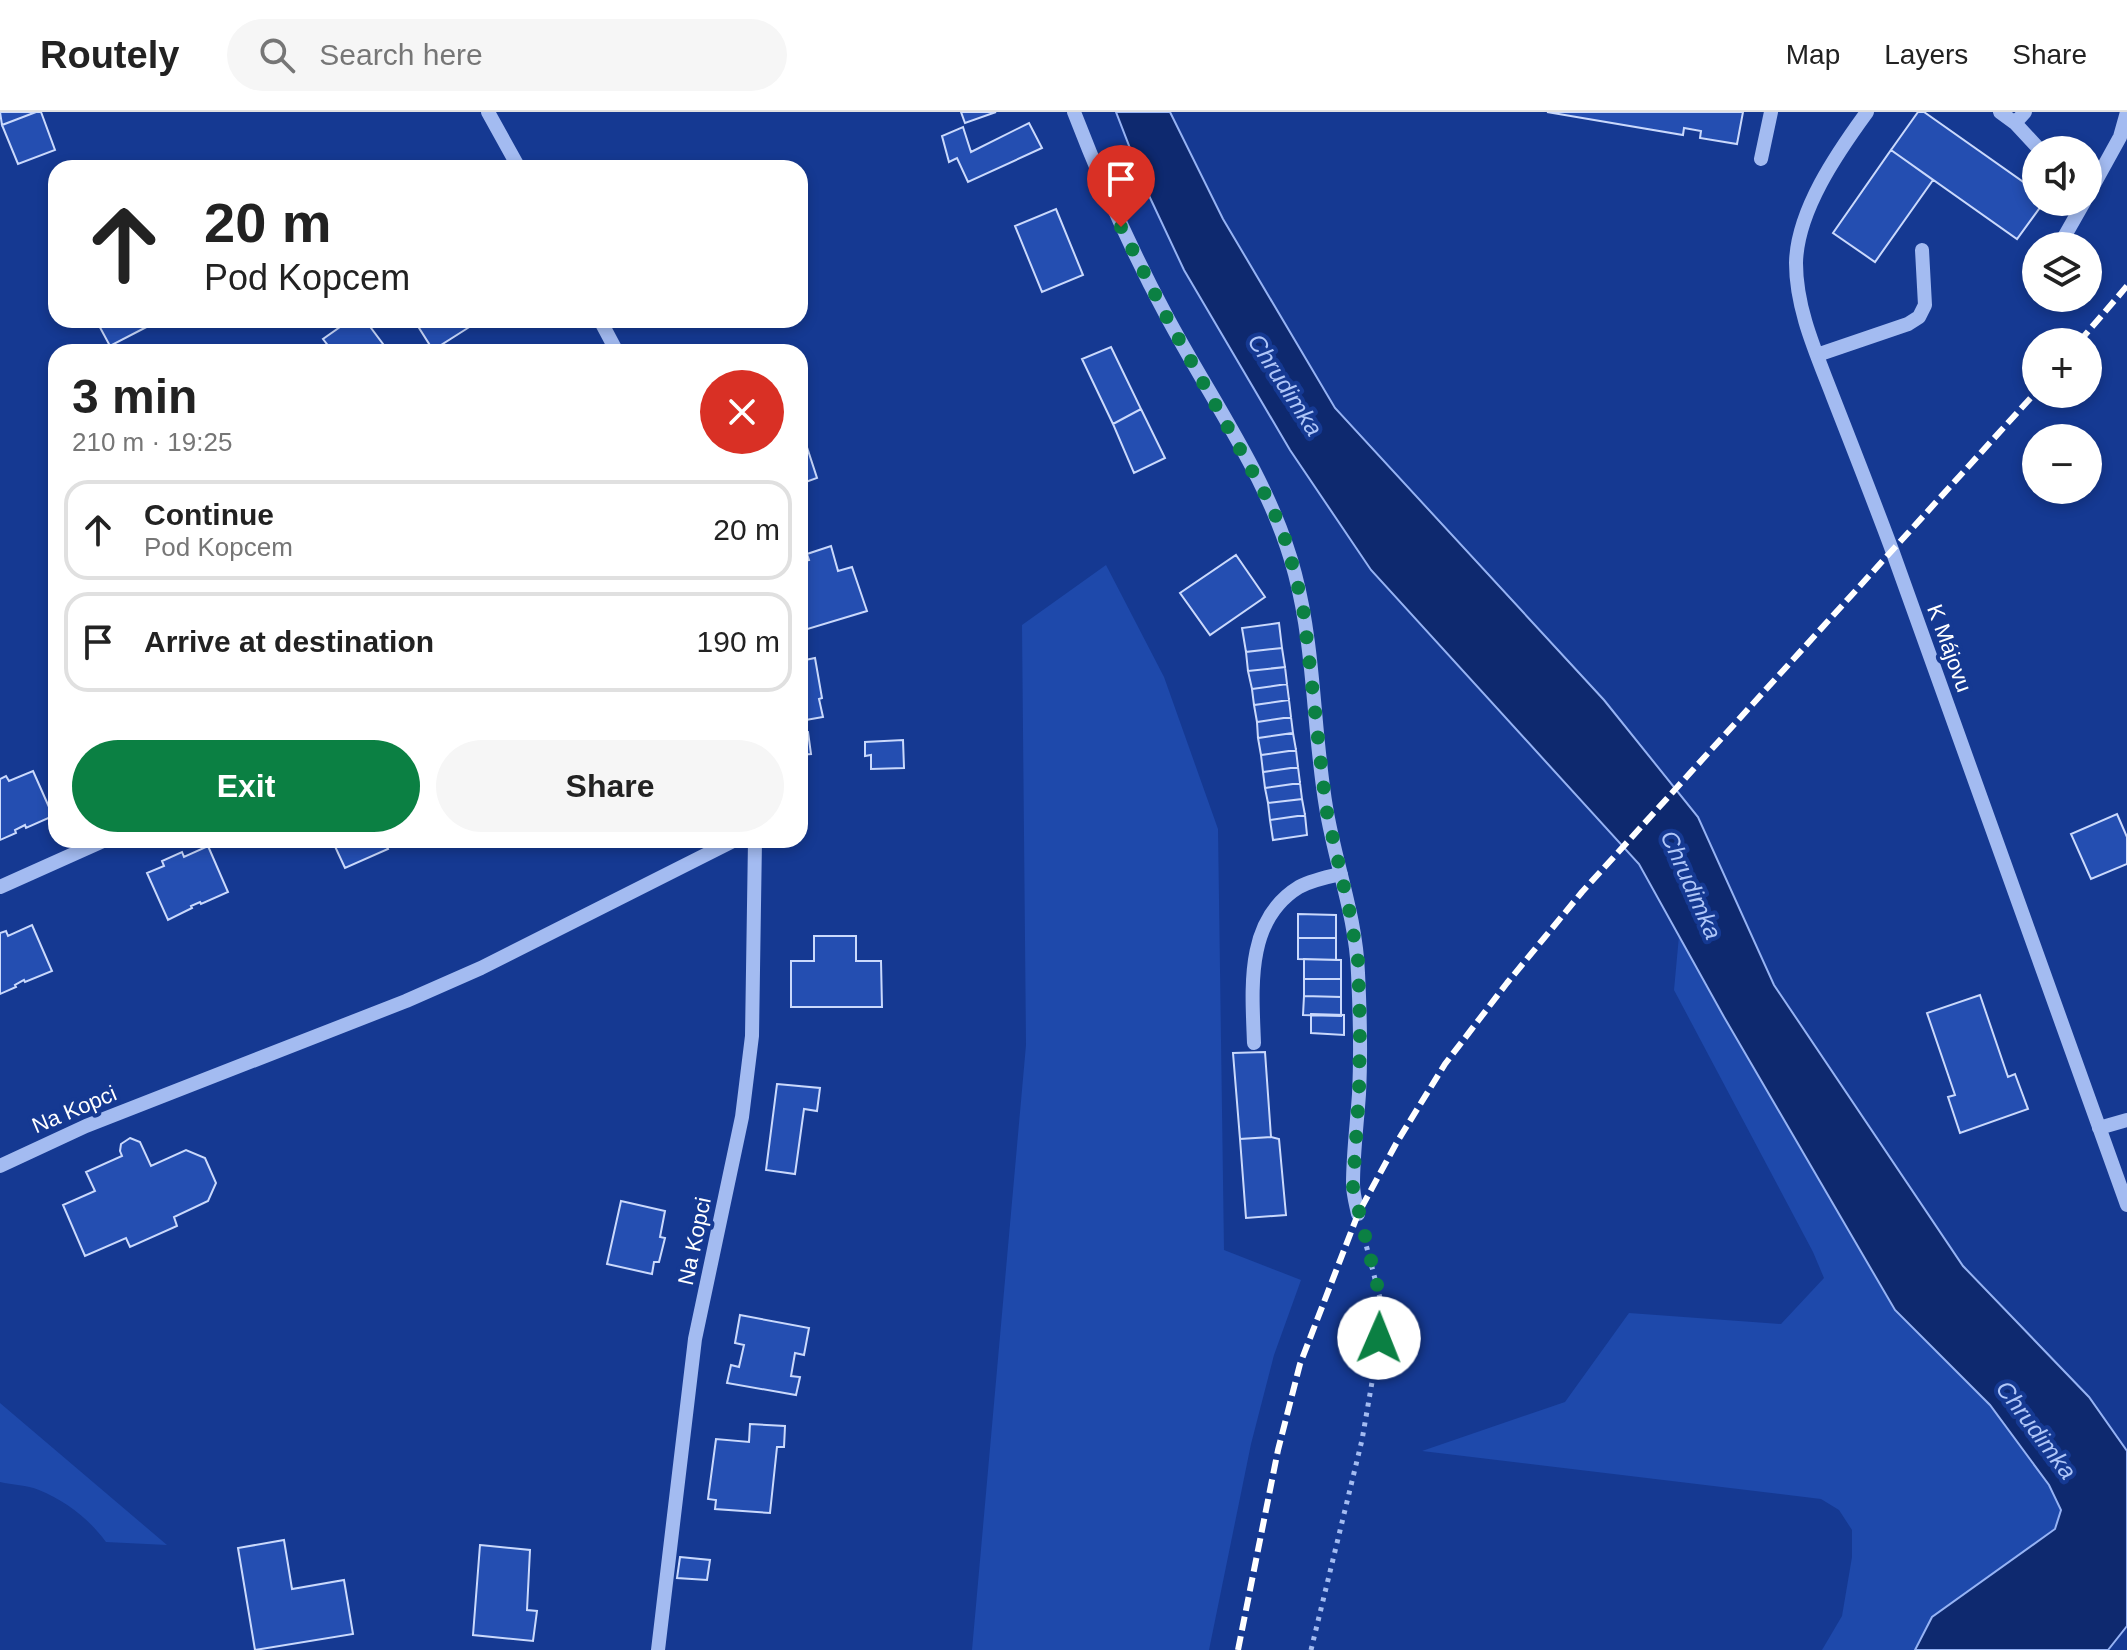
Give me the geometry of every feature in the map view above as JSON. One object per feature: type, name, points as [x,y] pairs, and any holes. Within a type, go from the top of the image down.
[{"type":"street","points":[[488,112],[515,160]]},
{"type":"street","points":[[1074,112],[1121,227],[1166,316],[1271,505],[1287,544],[1303,607],[1326,808],[1358,960],[1359,1093],[1353,1187],[1358,1214]]},
{"type":"street","points":[[1761,159],[1771,112]]},
{"type":"street","name":"K Májovu","points":[[1867,112],[1824,180],[1806,217],[1799,239],[1796,267],[1798,289],[1817,355],[1892,550],[2127,1205]]},
{"type":"street","points":[[2000,112],[2020,118],[2031,136]]},
{"type":"street","points":[[2102,170],[2120,137],[2127,112]]},
{"type":"street","points":[[1817,355],[1908,324],[1919,317],[1925,305],[1922,250]]},
{"type":"street","points":[[0,887],[87,848]]},
{"type":"street","name":"Na Kopci","points":[[0,1166],[86,1126],[393,1006],[481,968],[719,848]]},
{"type":"street","name":"Na Kopci","points":[[658,1650],[695,1339],[742,1117],[751,1049],[755,848]]},
{"type":"street","points":[[1254,1043],[1253,968],[1260,936],[1270,916],[1285,898],[1301,886],[1341,874]]},
{"type":"street","points":[[2099,1128],[2127,1120]]},
{"type":"path","points":[[1311,1650],[1362,1440],[1384,1313],[1358,1214]]},
{"type":"shaded area","points":[[1106,565],[1164,677],[1218,829],[1224,1250],[1301,1280],[1274,1355],[1251,1444],[1209,1650],[972,1650],[1026,1045],[1022,625]]},
{"type":"shaded area","points":[[1679,936],[1895,1310],[1990,1405],[2049,1485],[2061,1510],[2055,1529],[1932,1617],[1915,1650],[1822,1650],[1842,1616],[1852,1557],[1852,1530],[1839,1510],[1821,1499],[1422,1451],[1565,1402],[1629,1313],[1781,1324],[1824,1278],[1674,990]]},
{"type":"shaded area","points":[[0,1403],[167,1545],[106,1542],[68,1505],[34,1488],[0,1482]]},
{"type":"water","name":"Chrudimka","points":[[1116,112],[1170,112],[1223,219],[1335,408],[1604,700],[1698,817],[1774,985],[1963,1266],[2089,1397],[2127,1451],[2127,1626],[2108,1650],[1915,1650],[1932,1617],[2055,1529],[2061,1510],[2049,1485],[1990,1405],[1895,1310],[1724,1017],[1639,864],[1371,570],[1290,450],[1184,270],[1145,187]]},
{"type":"building","points":[[0,112],[36,112],[2,125]]},
{"type":"building","points":[[41,112],[55,150],[18,164],[2,125]]},
{"type":"building","points":[[961,112],[996,112],[965,123]]},
{"type":"building","points":[[1547,112],[1743,112],[1737,144],[1700,138],[1701,131],[1684,128],[1683,135]]},
{"type":"building","points":[[1918,112],[1924,112],[2022,181],[2022,216],[2034,216],[2017,239],[1891,150]]},
{"type":"building","points":[[1029,123],[1042,148],[968,182],[957,158],[949,162],[942,136],[963,127],[971,152]]},
{"type":"building","points":[[1891,150],[1933,180],[1875,262],[1833,233]]},
{"type":"building","points":[[1056,209],[1083,275],[1042,292],[1015,226]]},
{"type":"building","points":[[100,328],[145,328],[114,344],[109,344]]},
{"type":"building","points":[[339,328],[371,328],[383,344],[327,344],[323,339]]},
{"type":"building","points":[[419,328],[468,328],[442,344],[429,344]]},
{"type":"building","points":[[1111,347],[1141,409],[1113,424],[1082,359]]},
{"type":"building","points":[[1141,409],[1165,458],[1134,473],[1113,424]]},
{"type":"building","points":[[808,450],[817,478],[808,481]]},
{"type":"building","points":[[831,546],[838,571],[852,567],[867,611],[808,629],[808,554]]},
{"type":"building","points":[[1236,555],[1265,597],[1210,635],[1180,593]]},
{"type":"building","points":[[1279,623],[1282,648],[1246,652],[1242,628]]},
{"type":"building","points":[[1282,648],[1285,667],[1248,671],[1246,652]]},
{"type":"building","points":[[815,658],[823,717],[808,720],[808,659]]},
{"type":"building","points":[[1285,667],[1287,684],[1252,689],[1248,671]]},
{"type":"building","points":[[1287,684],[1289,700],[1254,705],[1252,689]]},
{"type":"building","points":[[1289,700],[1291,717],[1257,722],[1254,705]]},
{"type":"building","points":[[1291,717],[1293,733],[1258,738],[1257,722]]},
{"type":"building","points":[[1293,733],[1296,750],[1261,755],[1258,738]]},
{"type":"building","points":[[903,740],[904,768],[871,769],[871,755],[865,756],[865,742]]},
{"type":"building","points":[[1296,750],[1298,767],[1263,772],[1261,755]]},
{"type":"building","points":[[1298,767],[1300,783],[1265,788],[1263,772]]},
{"type":"building","points":[[33,771],[48,805],[48,818],[26,828],[25,825],[0,840],[0,779],[6,776],[9,781]]},
{"type":"building","points":[[1300,783],[1302,799],[1268,803],[1265,788]]},
{"type":"building","points":[[1302,799],[1305,815],[1270,820],[1268,803]]},
{"type":"building","points":[[2117,814],[2127,837],[2127,864],[2091,879],[2071,834]]},
{"type":"building","points":[[1305,815],[1307,835],[1273,840],[1270,820]]},
{"type":"building","points":[[209,848],[228,892],[191,906],[168,920],[147,873],[164,866],[162,861],[182,852],[184,857]]},
{"type":"building","points":[[336,848],[388,848],[388,849],[345,868]]},
{"type":"building","points":[[1298,914],[1336,915],[1336,938],[1298,938]]},
{"type":"building","points":[[32,925],[52,971],[24,980],[0,994],[0,933],[6,931],[8,936]]},
{"type":"building","points":[[814,936],[856,936],[856,961],[881,961],[882,1007],[791,1007],[791,961],[814,961]]},
{"type":"building","points":[[1298,938],[1336,938],[1336,960],[1298,959]]},
{"type":"building","points":[[1304,959],[1341,960],[1341,979],[1304,979]]},
{"type":"building","points":[[1304,979],[1341,979],[1341,997],[1304,996]]},
{"type":"building","points":[[1980,995],[2008,1077],[2015,1074],[2028,1109],[1960,1133],[1948,1097],[1955,1095],[1927,1013]]},
{"type":"building","points":[[1304,996],[1341,997],[1341,1016],[1303,1015]]},
{"type":"building","points":[[1311,1014],[1344,1015],[1344,1035],[1311,1033]]},
{"type":"building","points":[[1265,1052],[1271,1137],[1240,1139],[1233,1053]]},
{"type":"building","points":[[777,1084],[820,1088],[817,1111],[804,1109],[795,1174],[766,1170]]},
{"type":"building","points":[[130,1138],[140,1142],[151,1166],[186,1150],[205,1158],[216,1183],[208,1201],[174,1217],[177,1226],[130,1247],[126,1238],[85,1256],[63,1205],[95,1191],[86,1172],[122,1156],[121,1144]]},
{"type":"building","points":[[1240,1139],[1279,1139],[1286,1215],[1246,1218]]},
{"type":"building","points":[[621,1201],[665,1211],[660,1237],[665,1238],[659,1262],[654,1262],[652,1274],[607,1264]]},
{"type":"building","points":[[740,1315],[809,1328],[804,1355],[795,1353],[791,1376],[800,1377],[796,1395],[727,1383],[731,1365],[739,1367],[744,1345],[735,1343]]},
{"type":"building","points":[[750,1424],[785,1426],[784,1447],[777,1447],[770,1513],[715,1509],[716,1500],[708,1499],[716,1439],[749,1442]]},
{"type":"building","points":[[284,1540],[292,1589],[344,1580],[353,1634],[255,1650],[238,1548]]},
{"type":"building","points":[[480,1545],[530,1550],[527,1610],[537,1611],[533,1641],[473,1635]]},
{"type":"building","points":[[680,1557],[710,1560],[707,1580],[677,1578]]},
{"type":"railway","points":[[2091,328],[2127,286]]},
{"type":"railway","points":[[1238,1650],[1278,1450],[1300,1364],[1358,1214],[1445,1064],[1582,892],[2022,407]]},
{"type":"route","points":[[1121,227],[1166,316],[1271,505],[1287,544],[1303,607],[1326,808],[1358,960],[1359,1093],[1353,1187],[1384,1313],[1379,1338]]}]
